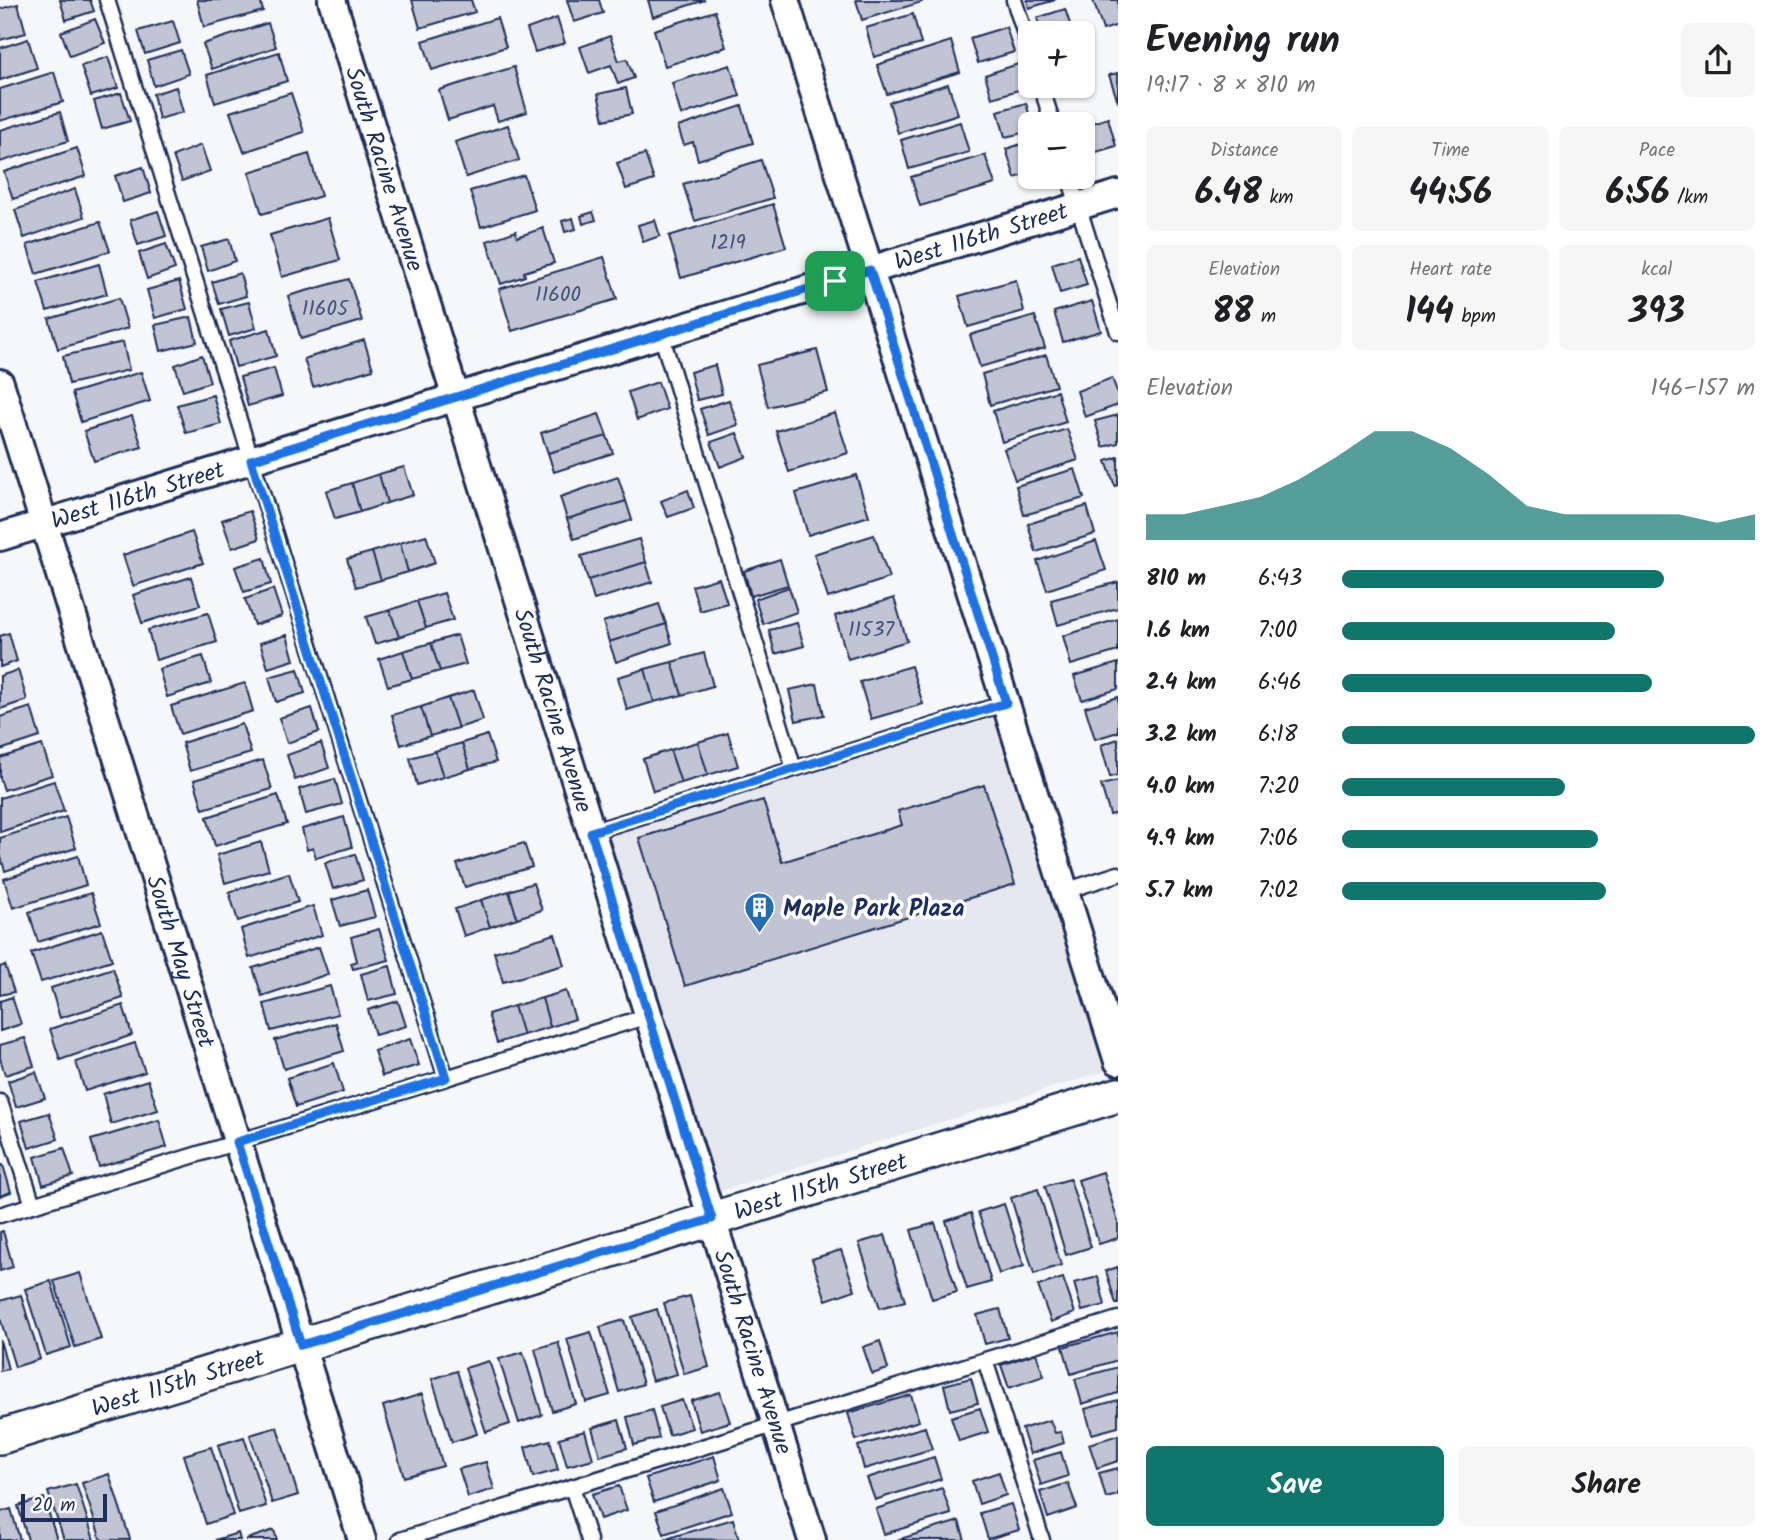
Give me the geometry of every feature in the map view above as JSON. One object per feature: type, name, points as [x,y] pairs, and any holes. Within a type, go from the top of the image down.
[{"type":"street","name":"South Racine Avenue","points":[[332,0],[812,1540]]},
{"type":"street","points":[[785,0],[1118,1061]]},
{"type":"street","name":"West 116th Street","points":[[0,537],[1118,194]]},
{"type":"street","name":"South May Street","points":[[0,383],[362,1540]]},
{"type":"street","name":"West 115th Street","points":[[0,1437],[1118,1095]]},
{"type":"lane","points":[[107,0],[446,1078]]},
{"type":"lane","points":[[1014,0],[1021,21]]},
{"type":"lane","points":[[1073,189],[1118,332]]},
{"type":"lane","points":[[661,334],[794,769]]},
{"type":"lane","points":[[591,832],[1006,703]]},
{"type":"lane","points":[[1065,891],[1118,874]]},
{"type":"lane","points":[[0,1215],[648,1016]]},
{"type":"lane","points":[[0,1102],[33,1205]]},
{"type":"lane","points":[[400,1540],[1118,1319]]},
{"type":"lane","points":[[985,1360],[1042,1540]]},
{"type":"lane","points":[[572,1487],[589,1540]]},
{"type":"shaded area","name":"Maple Park Plaza","points":[[999,713],[1109,1070],[713,1193],[602,836]]},
{"type":"building","points":[[60,0],[90,0],[94,11],[66,20]]},
{"type":"building","points":[[197,0],[260,0],[263,11],[204,27]]},
{"type":"building","points":[[412,0],[471,0],[475,12],[420,28]]},
{"type":"building","points":[[567,0],[599,0],[603,13],[574,22]]},
{"type":"building","points":[[648,0],[705,0],[653,17]]},
{"type":"building","points":[[856,0],[921,0],[922,2],[862,20]]},
{"type":"building","points":[[1027,0],[1055,0],[1029,8]]},
{"type":"building","points":[[1093,0],[1118,0],[1118,25],[1103,30]]},
{"type":"building","points":[[18,4],[26,33],[0,40],[0,9]]},
{"type":"building","points":[[1065,9],[1069,21],[1038,21],[1037,18]]},
{"type":"building","points":[[715,11],[726,47],[665,66],[654,30]]},
{"type":"building","points":[[913,14],[921,44],[874,57],[866,28]]},
{"type":"building","points":[[497,18],[506,47],[432,70],[423,41]]},
{"type":"building","points":[[557,18],[565,43],[535,52],[527,29]]},
{"type":"building","points":[[95,19],[105,43],[70,56],[61,32]]},
{"type":"building","points":[[173,21],[180,43],[145,54],[138,31]]},
{"type":"building","points":[[268,23],[276,47],[212,69],[203,44]]},
{"type":"building","points":[[1006,27],[1014,52],[978,63],[970,38]]},
{"type":"building","points":[[610,36],[619,61],[627,59],[634,78],[618,84],[611,65],[589,73],[580,47]]},
{"type":"building","points":[[28,39],[37,68],[0,80],[0,48]]},
{"type":"building","points":[[951,41],[960,72],[887,94],[877,65]]},
{"type":"building","points":[[181,50],[189,74],[154,86],[147,60]]},
{"type":"building","points":[[279,52],[287,81],[215,103],[207,75]]},
{"type":"building","points":[[108,57],[118,88],[91,96],[81,66]]},
{"type":"building","points":[[1018,64],[1018,90],[992,98],[985,75]]},
{"type":"building","points":[[730,65],[740,96],[681,115],[672,83]]},
{"type":"building","points":[[514,67],[527,112],[498,121],[493,106],[448,120],[439,90]]},
{"type":"building","points":[[54,72],[63,102],[0,121],[0,89]]},
{"type":"building","points":[[1118,73],[1118,102],[1109,75]]},
{"type":"building","points":[[948,84],[958,114],[898,133],[889,102]]},
{"type":"building","points":[[176,87],[183,112],[159,119],[153,94]]},
{"type":"building","points":[[626,88],[632,114],[604,120],[598,94]]},
{"type":"building","points":[[121,93],[130,121],[102,129],[94,101]]},
{"type":"building","points":[[291,93],[304,132],[244,152],[230,112]]},
{"type":"building","points":[[1026,103],[1029,112],[1018,112],[1018,134],[1005,137],[998,111]]},
{"type":"building","points":[[742,106],[753,143],[698,160],[693,142],[684,145],[678,127]]},
{"type":"building","points":[[60,112],[68,141],[0,162],[0,130]]},
{"type":"building","points":[[1108,118],[1116,146],[1095,152],[1095,122]]},
{"type":"building","points":[[960,122],[969,152],[909,169],[901,140]]},
{"type":"building","points":[[508,125],[519,160],[466,177],[455,142]]},
{"type":"building","points":[[201,145],[210,171],[182,181],[173,156]]},
{"type":"building","points":[[1018,145],[1018,177],[1015,178],[1006,149]]},
{"type":"building","points":[[77,148],[86,176],[13,199],[4,172]]},
{"type":"building","points":[[309,154],[321,196],[262,214],[249,172]]},
{"type":"building","points":[[645,154],[654,180],[626,189],[617,163]]},
{"type":"building","points":[[985,155],[995,184],[920,206],[911,177]]},
{"type":"building","points":[[761,160],[773,198],[695,221],[683,184]]},
{"type":"building","points":[[143,167],[151,193],[123,202],[115,176]]},
{"type":"building","points":[[524,175],[535,210],[481,227],[470,191]]},
{"type":"building","points":[[75,189],[84,217],[24,238],[15,210]]},
{"type":"building","points":[[773,204],[786,247],[681,278],[669,236]]},
{"type":"building","points":[[158,211],[166,236],[138,245],[130,220]]},
{"type":"building","points":[[593,212],[596,220],[583,224],[581,216]]},
{"type":"building","points":[[328,218],[340,260],[282,277],[270,235]]},
{"type":"building","points":[[573,218],[576,229],[565,232],[562,221]]},
{"type":"building","points":[[655,220],[660,236],[643,242],[638,225]]},
{"type":"building","points":[[100,222],[110,251],[36,274],[27,245]]},
{"type":"building","points":[[543,228],[554,263],[524,272],[525,276],[501,284],[487,241],[516,231],[517,237]]},
{"type":"building","points":[[229,239],[235,261],[208,271],[201,247]]},
{"type":"building","points":[[166,244],[175,269],[147,279],[139,253]]},
{"type":"building","points":[[1078,256],[1087,285],[1060,293],[1052,264]]},
{"type":"building","points":[[604,257],[617,299],[512,331],[499,289]]},
{"type":"building","points":[[99,264],[107,294],[47,311],[38,282]]},
{"type":"building","points":[[240,273],[246,296],[219,304],[212,282]]},
{"type":"building","points":[[349,279],[362,321],[301,339],[288,296]]},
{"type":"building","points":[[1016,280],[1024,311],[968,327],[959,296]]},
{"type":"building","points":[[179,281],[187,309],[155,318],[147,290]]},
{"type":"building","points":[[119,298],[128,328],[58,349],[49,319]]},
{"type":"building","points":[[1092,301],[1101,331],[1063,342],[1054,312]]},
{"type":"building","points":[[249,302],[256,328],[229,336],[221,309]]},
{"type":"building","points":[[1035,316],[1045,348],[980,367],[970,335]]},
{"type":"building","points":[[191,317],[197,342],[161,351],[155,325]]},
{"type":"building","points":[[269,329],[276,356],[236,367],[229,341]]},
{"type":"building","points":[[364,340],[373,369],[313,387],[304,359]]},
{"type":"building","points":[[123,342],[129,370],[69,384],[63,356]]},
{"type":"building","points":[[817,350],[828,392],[768,407],[757,365]]},
{"type":"building","points":[[202,355],[210,382],[183,391],[175,365]]},
{"type":"building","points":[[1046,355],[1056,386],[990,405],[982,374]]},
{"type":"building","points":[[715,365],[722,394],[697,400],[690,372]]},
{"type":"building","points":[[274,368],[282,396],[248,406],[240,377]]},
{"type":"building","points":[[141,372],[150,401],[81,422],[72,393]]},
{"type":"building","points":[[1112,378],[1118,394],[1118,405],[1085,417],[1077,391]]},
{"type":"building","points":[[658,382],[667,409],[637,420],[628,392]]},
{"type":"building","points":[[1057,391],[1066,422],[1002,442],[993,411]]},
{"type":"building","points":[[213,395],[221,424],[186,433],[177,405]]},
{"type":"building","points":[[729,400],[738,425],[709,435],[700,409]]},
{"type":"building","points":[[835,413],[848,453],[789,472],[776,431]]},
{"type":"building","points":[[599,414],[607,436],[548,453],[541,433]]},
{"type":"building","points":[[1118,415],[1118,443],[1103,447],[1095,421]]},
{"type":"building","points":[[132,416],[142,447],[94,461],[84,431]]},
{"type":"building","points":[[1067,429],[1078,460],[1015,480],[1004,449]]},
{"type":"building","points":[[737,433],[746,457],[720,467],[711,442]]},
{"type":"building","points":[[607,436],[613,453],[554,472],[548,453]]},
{"type":"building","points":[[1118,457],[1118,485],[1115,486],[1106,461]]},
{"type":"building","points":[[404,467],[413,495],[387,503],[379,474]]},
{"type":"building","points":[[1075,469],[1084,498],[1024,515],[1016,486]]},
{"type":"building","points":[[379,474],[387,503],[360,512],[352,483]]},
{"type":"building","points":[[856,475],[869,516],[808,535],[796,493]]},
{"type":"building","points":[[618,477],[626,501],[567,519],[560,497]]},
{"type":"building","points":[[352,483],[360,512],[335,519],[326,491]]},
{"type":"building","points":[[688,490],[694,508],[668,517],[661,501]]},
{"type":"building","points":[[626,501],[632,520],[574,539],[567,519]]},
{"type":"building","points":[[1087,506],[1095,534],[1036,552],[1028,524]]},
{"type":"building","points":[[250,511],[259,539],[232,548],[222,520]]},
{"type":"building","points":[[192,532],[203,563],[133,586],[123,555]]},
{"type":"building","points":[[426,535],[435,563],[408,572],[400,543]]},
{"type":"building","points":[[874,535],[889,578],[828,598],[814,554]]},
{"type":"building","points":[[639,539],[646,562],[588,580],[581,556]]},
{"type":"building","points":[[1096,541],[1106,570],[1047,590],[1037,561]]},
{"type":"building","points":[[400,543],[408,572],[381,580],[372,552]]},
{"type":"building","points":[[372,552],[381,580],[356,587],[347,559]]},
{"type":"building","points":[[264,558],[271,584],[244,592],[235,567]]},
{"type":"building","points":[[780,559],[788,585],[751,596],[744,571]]},
{"type":"building","points":[[646,562],[652,582],[594,600],[588,580]]},
{"type":"building","points":[[191,577],[200,605],[142,623],[133,595]]},
{"type":"building","points":[[719,578],[727,603],[700,611],[692,586]]},
{"type":"building","points":[[1118,582],[1118,608],[1058,625],[1051,600]]},
{"type":"building","points":[[789,587],[797,612],[763,624],[755,599]]},
{"type":"building","points":[[273,589],[282,616],[254,625],[245,599]]},
{"type":"building","points":[[444,593],[453,620],[426,628],[417,601]]},
{"type":"building","points":[[894,598],[907,641],[848,659],[835,616]]},
{"type":"building","points":[[417,601],[426,628],[399,637],[390,610]]},
{"type":"building","points":[[659,604],[666,624],[609,642],[603,622]]},
{"type":"building","points":[[390,610],[399,637],[375,644],[366,617]]},
{"type":"building","points":[[208,613],[217,642],[156,660],[148,630]]},
{"type":"building","points":[[1118,619],[1118,651],[1071,665],[1063,636]]},
{"type":"building","points":[[797,623],[804,646],[775,654],[769,630]]},
{"type":"building","points":[[666,624],[672,643],[616,662],[609,642]]},
{"type":"building","points":[[9,633],[17,661],[0,667],[0,636]]},
{"type":"building","points":[[287,635],[294,660],[268,668],[260,643]]},
{"type":"building","points":[[457,635],[466,664],[440,671],[431,643]]},
{"type":"building","points":[[431,643],[440,671],[412,679],[403,651]]},
{"type":"building","points":[[403,651],[412,679],[388,686],[379,659]]},
{"type":"building","points":[[704,653],[713,686],[682,695],[672,662]]},
{"type":"building","points":[[203,656],[211,683],[167,697],[159,669]]},
{"type":"building","points":[[672,662],[682,695],[654,702],[645,669]]},
{"type":"building","points":[[1118,663],[1118,689],[1082,700],[1074,676]]},
{"type":"building","points":[[911,666],[923,704],[871,719],[860,682]]},
{"type":"building","points":[[298,669],[305,693],[276,702],[269,677]]},
{"type":"building","points":[[645,669],[654,702],[627,710],[618,677]]},
{"type":"building","points":[[18,670],[27,700],[0,709],[0,676]]},
{"type":"building","points":[[245,683],[253,711],[180,734],[171,706]]},
{"type":"building","points":[[817,684],[824,715],[796,721],[789,690]]},
{"type":"building","points":[[474,690],[483,720],[458,728],[448,698]]},
{"type":"building","points":[[1118,697],[1118,732],[1095,739],[1085,707]]},
{"type":"building","points":[[448,698],[458,728],[430,736],[421,707]]},
{"type":"building","points":[[31,707],[40,737],[0,750],[0,717]]},
{"type":"building","points":[[421,707],[430,736],[401,745],[392,715]]},
{"type":"building","points":[[312,708],[319,732],[287,743],[279,718]]},
{"type":"building","points":[[242,724],[251,753],[190,771],[182,743]]},
{"type":"building","points":[[728,733],[738,766],[708,775],[698,742]]},
{"type":"building","points":[[487,735],[496,762],[470,769],[462,743]]},
{"type":"building","points":[[1118,739],[1118,775],[1110,777],[1101,745]]},
{"type":"building","points":[[698,742],[708,775],[681,783],[670,750]]},
{"type":"building","points":[[321,743],[329,768],[295,780],[287,755]]},
{"type":"building","points":[[462,743],[470,769],[443,777],[435,751]]},
{"type":"building","points":[[42,745],[52,775],[4,790],[0,778],[0,758]]},
{"type":"building","points":[[670,750],[681,783],[653,791],[643,759]]},
{"type":"building","points":[[435,751],[443,777],[417,785],[410,758]]},
{"type":"building","points":[[263,760],[272,789],[203,809],[194,780]]},
{"type":"building","points":[[335,779],[342,804],[306,814],[299,789]]},
{"type":"building","points":[[54,781],[64,811],[0,832],[0,798]]},
{"type":"building","points":[[1118,781],[1118,813],[1110,815],[1101,785]]},
{"type":"building","name":"Maple Park Plaza","points":[[984,785],[1015,884],[685,986],[639,838],[763,800],[782,862],[902,825],[898,811]]},
{"type":"building","points":[[278,795],[287,824],[215,846],[207,817]]},
{"type":"building","points":[[66,817],[76,848],[5,871],[0,854],[0,838]]},
{"type":"building","points":[[344,817],[352,847],[316,858],[313,848],[307,850],[302,829]]},
{"type":"building","points":[[261,842],[269,870],[225,883],[217,855]]},
{"type":"building","points":[[524,843],[532,867],[465,887],[457,864]]},
{"type":"building","points":[[355,854],[363,880],[333,889],[325,863]]},
{"type":"building","points":[[78,856],[86,885],[13,908],[4,879]]},
{"type":"building","points":[[289,873],[298,902],[238,921],[229,892]]},
{"type":"building","points":[[533,883],[542,910],[517,918],[509,891]]},
{"type":"building","points":[[367,890],[375,917],[340,926],[332,900]]},
{"type":"building","points":[[509,891],[517,918],[490,927],[481,900]]},
{"type":"building","points":[[91,893],[101,923],[38,942],[29,912]]},
{"type":"building","points":[[481,900],[490,927],[464,936],[455,909]]},
{"type":"building","points":[[313,906],[322,935],[249,958],[241,929]]},
{"type":"building","points":[[379,929],[389,960],[353,969],[351,963],[357,961],[351,937]]},
{"type":"building","points":[[102,930],[112,960],[41,982],[31,953]]},
{"type":"building","points":[[555,934],[564,965],[503,982],[494,952]]},
{"type":"building","points":[[319,947],[328,974],[262,996],[253,968]]},
{"type":"building","points":[[5,965],[14,992],[0,995],[0,967]]},
{"type":"building","points":[[390,966],[397,994],[368,1001],[361,974]]},
{"type":"building","points":[[113,968],[123,998],[60,1018],[51,988]]},
{"type":"building","points":[[330,986],[338,1014],[271,1031],[264,1004]]},
{"type":"building","points":[[566,991],[575,1019],[550,1027],[542,998]]},
{"type":"building","points":[[12,997],[21,1024],[0,1031],[0,1001]]},
{"type":"building","points":[[542,998],[550,1027],[523,1035],[514,1006]]},
{"type":"building","points":[[398,1001],[406,1026],[375,1035],[368,1010]]},
{"type":"building","points":[[123,1005],[132,1035],[60,1060],[50,1029]]},
{"type":"building","points":[[514,1006],[523,1035],[497,1043],[488,1014]]},
{"type":"building","points":[[336,1023],[344,1051],[284,1069],[275,1040]]},
{"type":"building","points":[[25,1038],[34,1066],[5,1075],[0,1058],[0,1045]]},
{"type":"building","points":[[410,1039],[419,1065],[382,1076],[374,1051]]},
{"type":"building","points":[[135,1043],[145,1072],[85,1091],[76,1062]]},
{"type":"building","points":[[334,1063],[343,1092],[296,1107],[287,1078]]},
{"type":"building","points":[[36,1072],[45,1098],[16,1107],[8,1081]]},
{"type":"building","points":[[148,1080],[158,1110],[111,1124],[103,1094]]},
{"type":"building","points":[[49,1113],[58,1139],[29,1148],[21,1121]]},
{"type":"building","points":[[159,1120],[167,1147],[99,1167],[91,1140]]},
{"type":"building","points":[[64,1148],[73,1176],[43,1185],[35,1157]]},
{"type":"building","points":[[3,1165],[11,1192],[0,1196],[0,1166]]},
{"type":"building","points":[[1103,1172],[1118,1222],[1118,1238],[1099,1244],[1078,1180]]},
{"type":"building","points":[[1070,1179],[1091,1247],[1066,1255],[1045,1186]]},
{"type":"building","points":[[1038,1189],[1061,1265],[1034,1274],[1011,1198]]},
{"type":"building","points":[[1004,1204],[1024,1266],[999,1274],[978,1212]]},
{"type":"building","points":[[971,1213],[991,1282],[967,1289],[946,1221]]},
{"type":"building","points":[[935,1223],[957,1292],[932,1299],[911,1230]]},
{"type":"building","points":[[3,1231],[13,1267],[0,1271],[0,1232]]},
{"type":"building","points":[[885,1235],[905,1301],[880,1308],[859,1243]]},
{"type":"building","points":[[841,1250],[855,1290],[826,1300],[812,1259]]},
{"type":"building","points":[[1118,1267],[1118,1304],[1116,1304],[1106,1271]]},
{"type":"building","points":[[80,1273],[101,1339],[75,1347],[54,1281]]},
{"type":"building","points":[[1098,1277],[1105,1305],[1082,1311],[1074,1283]]},
{"type":"building","points":[[1063,1278],[1075,1313],[1051,1322],[1038,1286]]},
{"type":"building","points":[[51,1281],[71,1347],[46,1355],[25,1289]]},
{"type":"building","points":[[21,1295],[40,1359],[15,1367],[0,1318],[0,1301]]},
{"type":"building","points":[[690,1296],[709,1367],[684,1374],[664,1303]]},
{"type":"building","points":[[657,1309],[677,1374],[652,1381],[632,1317]]},
{"type":"building","points":[[1000,1309],[1008,1338],[985,1344],[977,1315]]},
{"type":"building","points":[[624,1320],[643,1384],[619,1392],[600,1327]]},
{"type":"building","points":[[591,1332],[610,1395],[586,1402],[567,1339]]},
{"type":"building","points":[[1118,1332],[1118,1360],[1071,1374],[1063,1347]]},
{"type":"building","points":[[0,1340],[8,1369],[0,1371]]},
{"type":"building","points":[[880,1341],[888,1369],[872,1374],[863,1347]]},
{"type":"building","points":[[558,1342],[576,1404],[552,1411],[535,1349]]},
{"type":"building","points":[[523,1352],[542,1415],[519,1423],[499,1359]]},
{"type":"building","points":[[1036,1353],[1044,1376],[1009,1388],[1001,1365]]},
{"type":"building","points":[[489,1361],[510,1424],[486,1432],[465,1368]]},
{"type":"building","points":[[1118,1367],[1118,1393],[1082,1404],[1075,1379]]},
{"type":"building","points":[[457,1371],[477,1434],[452,1442],[432,1379]]},
{"type":"building","points":[[971,1378],[978,1403],[950,1410],[944,1385]]},
{"type":"building","points":[[720,1392],[730,1422],[700,1431],[691,1401]]},
{"type":"building","points":[[422,1394],[443,1466],[404,1477],[383,1406]]},
{"type":"building","points":[[911,1395],[919,1421],[856,1440],[848,1413]]},
{"type":"building","points":[[682,1400],[692,1428],[669,1435],[660,1407]]},
{"type":"building","points":[[1118,1400],[1118,1427],[1092,1434],[1085,1409]]},
{"type":"building","points":[[980,1408],[988,1432],[959,1441],[951,1417]]},
{"type":"building","points":[[652,1410],[659,1438],[634,1445],[627,1417]]},
{"type":"building","points":[[619,1420],[627,1448],[600,1456],[592,1428]]},
{"type":"building","points":[[1050,1420],[1055,1433],[1061,1432],[1064,1443],[1030,1454],[1022,1429]]},
{"type":"building","points":[[277,1427],[298,1495],[272,1503],[250,1435]]},
{"type":"building","points":[[925,1427],[932,1449],[864,1469],[858,1446]]},
{"type":"building","points":[[585,1431],[593,1459],[567,1466],[559,1438]]},
{"type":"building","points":[[1118,1435],[1118,1461],[1097,1468],[1089,1444]]},
{"type":"building","points":[[244,1437],[266,1506],[239,1514],[218,1445]]},
{"type":"building","points":[[550,1440],[558,1470],[533,1477],[525,1447]]},
{"type":"building","points":[[211,1447],[233,1515],[206,1524],[184,1455]]},
{"type":"building","points":[[1061,1452],[1068,1476],[1041,1485],[1033,1460]]},
{"type":"building","points":[[714,1456],[721,1480],[654,1502],[646,1478]]},
{"type":"building","points":[[934,1457],[941,1479],[875,1500],[867,1478]]},
{"type":"building","points":[[486,1462],[494,1489],[468,1497],[459,1469]]},
{"type":"building","points":[[1118,1468],[1118,1495],[1106,1498],[1099,1473]]},
{"type":"building","points":[[999,1472],[1006,1495],[979,1504],[972,1481]]},
{"type":"building","points":[[109,1474],[129,1540],[101,1540],[82,1483]]},
{"type":"building","points":[[1068,1483],[1077,1508],[1048,1518],[1040,1492]]},
{"type":"building","points":[[76,1484],[94,1540],[64,1540],[48,1492]]},
{"type":"building","points":[[619,1486],[627,1510],[600,1519],[592,1494]]},
{"type":"building","points":[[724,1488],[732,1512],[664,1534],[656,1511]]},
{"type":"building","points":[[942,1488],[951,1514],[884,1534],[876,1509]]},
{"type":"building","points":[[44,1498],[57,1540],[28,1540],[18,1506]]},
{"type":"building","points":[[1011,1504],[1019,1530],[988,1539],[980,1513]]},
{"type":"building","points":[[11,1509],[20,1540],[0,1540],[0,1512]]},
{"type":"building","points":[[733,1519],[739,1540],[665,1539]]},
{"type":"building","points":[[959,1521],[965,1540],[897,1540]]},
{"type":"building","points":[[274,1530],[277,1540],[247,1540],[247,1539]]},
{"type":"building","points":[[238,1533],[240,1540],[215,1540]]},
{"type":"place","name":"Maple Park Plaza","points":[[760,935]]},
{"type":"route","points":[[870,270],[1006,703],[591,832],[712,1219],[301,1345],[237,1142],[446,1078],[251,460],[835,281],[870,270]]}]
